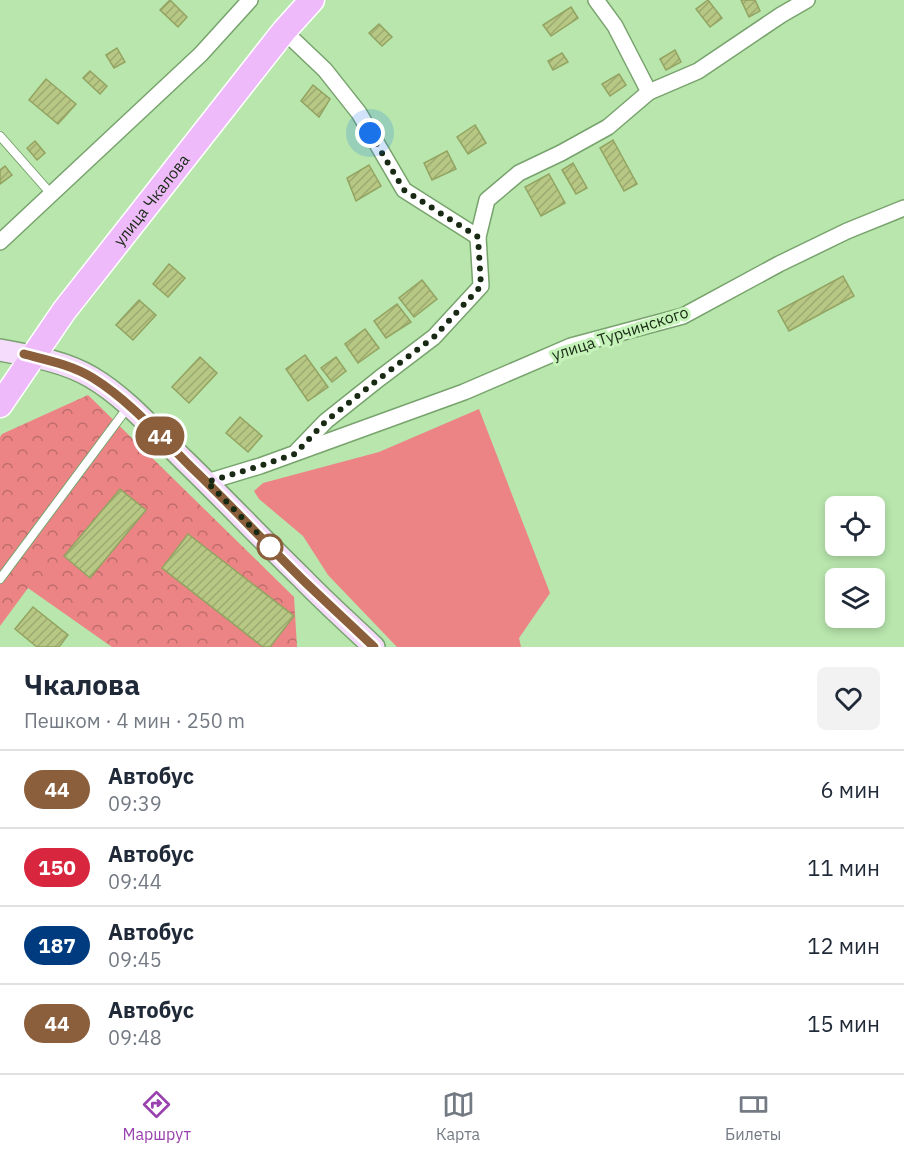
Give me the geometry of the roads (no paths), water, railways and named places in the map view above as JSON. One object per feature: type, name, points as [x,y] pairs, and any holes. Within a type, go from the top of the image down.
[{"type":"main road","name":"улица Чкалова","points":[[0,405],[55,307],[280,27],[298,0]]},
{"type":"main road","name":"улица Чкалова","points":[[280,27],[312,0]]},
{"type":"main road","points":[[0,350],[58,363],[78,370],[110,390],[374,647]]},
{"type":"main road","name":"улица Чкалова","points":[[0,388],[29,356]]},
{"type":"street","points":[[0,242],[201,54],[250,0]]},
{"type":"street","points":[[596,0],[615,26],[650,92]]},
{"type":"street","name":"улица Турчинского","points":[[295,454],[326,421],[434,337],[481,286],[478,237],[487,200],[519,173],[608,127],[650,92],[698,71],[807,0]]},
{"type":"street","points":[[280,27],[325,70],[359,113],[404,190],[478,237]]},
{"type":"street","name":"улица Турчинского","points":[[207,482],[295,454],[464,392],[571,346],[683,316],[779,264],[847,231],[904,208]]},
{"type":"lane","points":[[0,136],[52,195]]},
{"type":"lane","points":[[0,579],[129,406]]}]
